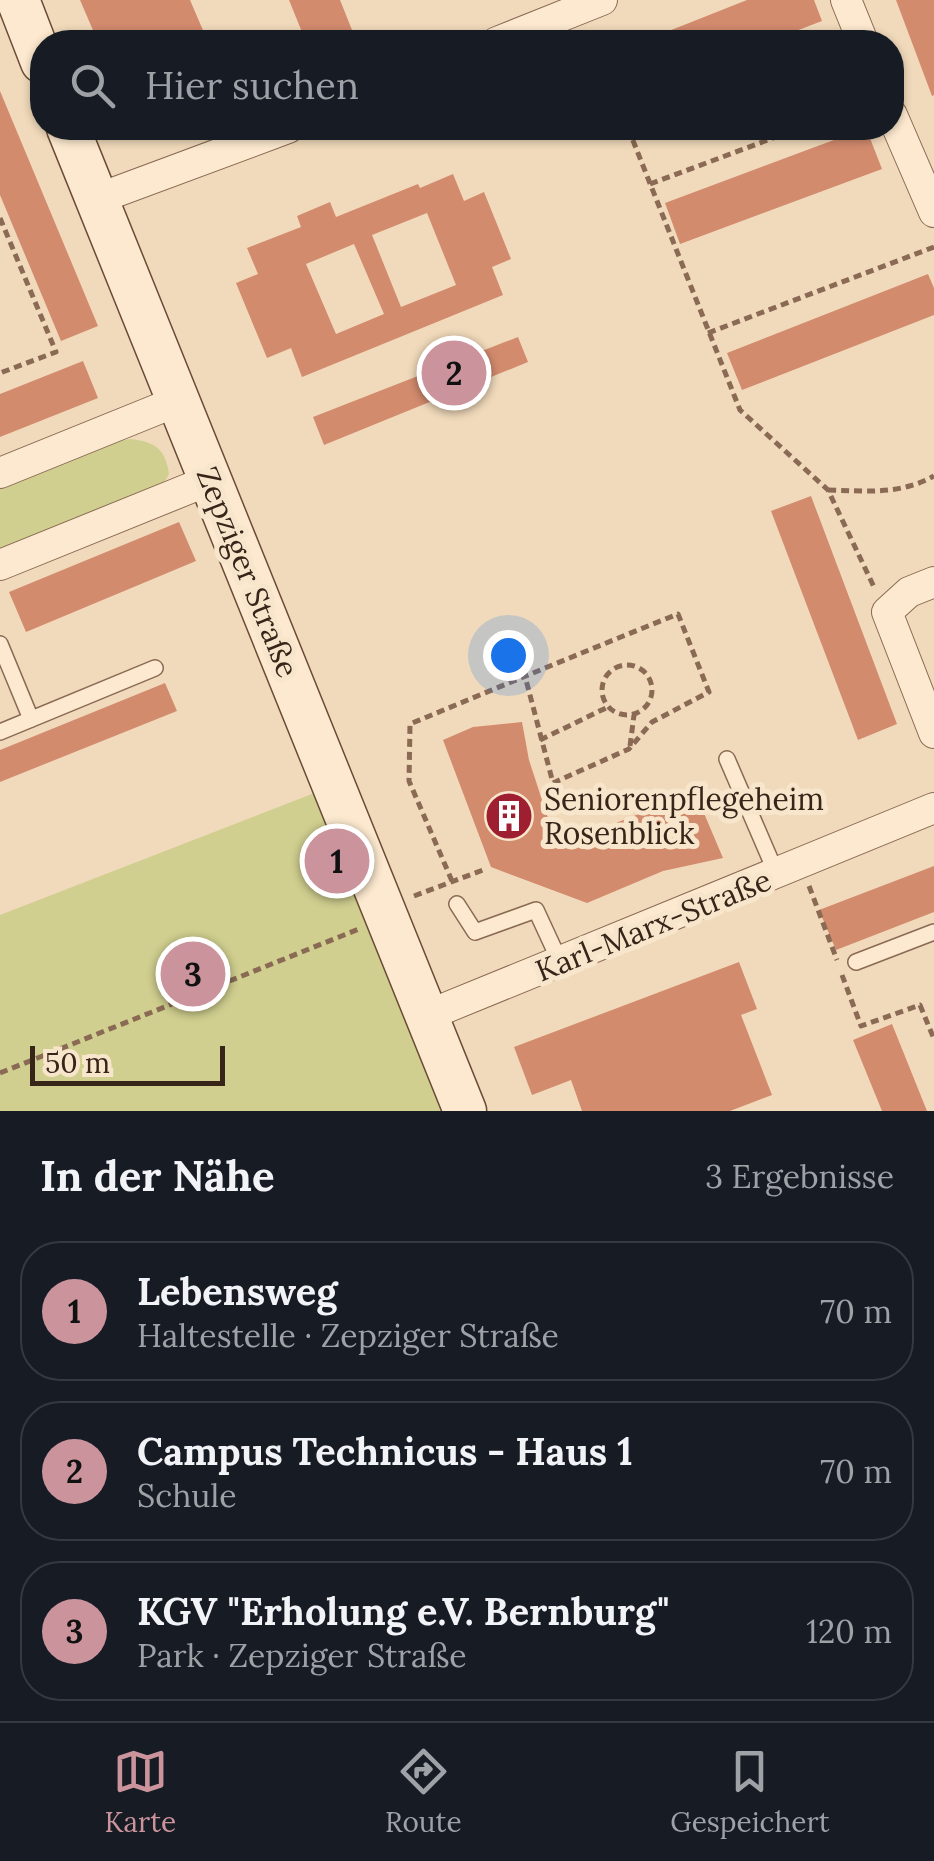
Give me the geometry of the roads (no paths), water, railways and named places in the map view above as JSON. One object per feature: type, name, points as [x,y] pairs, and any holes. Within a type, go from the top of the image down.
[{"type":"street","points":[[18,0],[30,31]]},
{"type":"street","points":[[527,30],[602,0]]},
{"type":"street","points":[[846,0],[857,30]]},
{"type":"street","name":"Zepziger Straße","points":[[73,140],[464,1111]]},
{"type":"street","points":[[97,199],[256,140]]},
{"type":"street","points":[[903,140],[934,212]]},
{"type":"street","points":[[0,473],[178,400]]},
{"type":"street","points":[[0,565],[210,480]]},
{"type":"street","points":[[934,582],[909,592],[886,612],[934,734]]},
{"type":"street","name":"Karl-Marx-Straße","points":[[426,1016],[934,808]]},
{"type":"lane","points":[[0,644],[30,719]]},
{"type":"lane","points":[[0,732],[155,668]]},
{"type":"lane","points":[[727,760],[777,875]]},
{"type":"lane","points":[[458,904],[475,932],[536,910],[560,962]]},
{"type":"lane","points":[[856,962],[934,932]]},
{"type":"place","name":"Campus Technicus - Haus 1","points":[[454,373]]},
{"type":"place","name":"Seniorenpflegeheim Rosenblick","points":[[509,816]]},
{"type":"place","name":"Lebensweg","points":[[337,861]]},
{"type":"place","name":"KGV \"Erholung e.V. Bernburg\"","points":[[193,974]]}]
